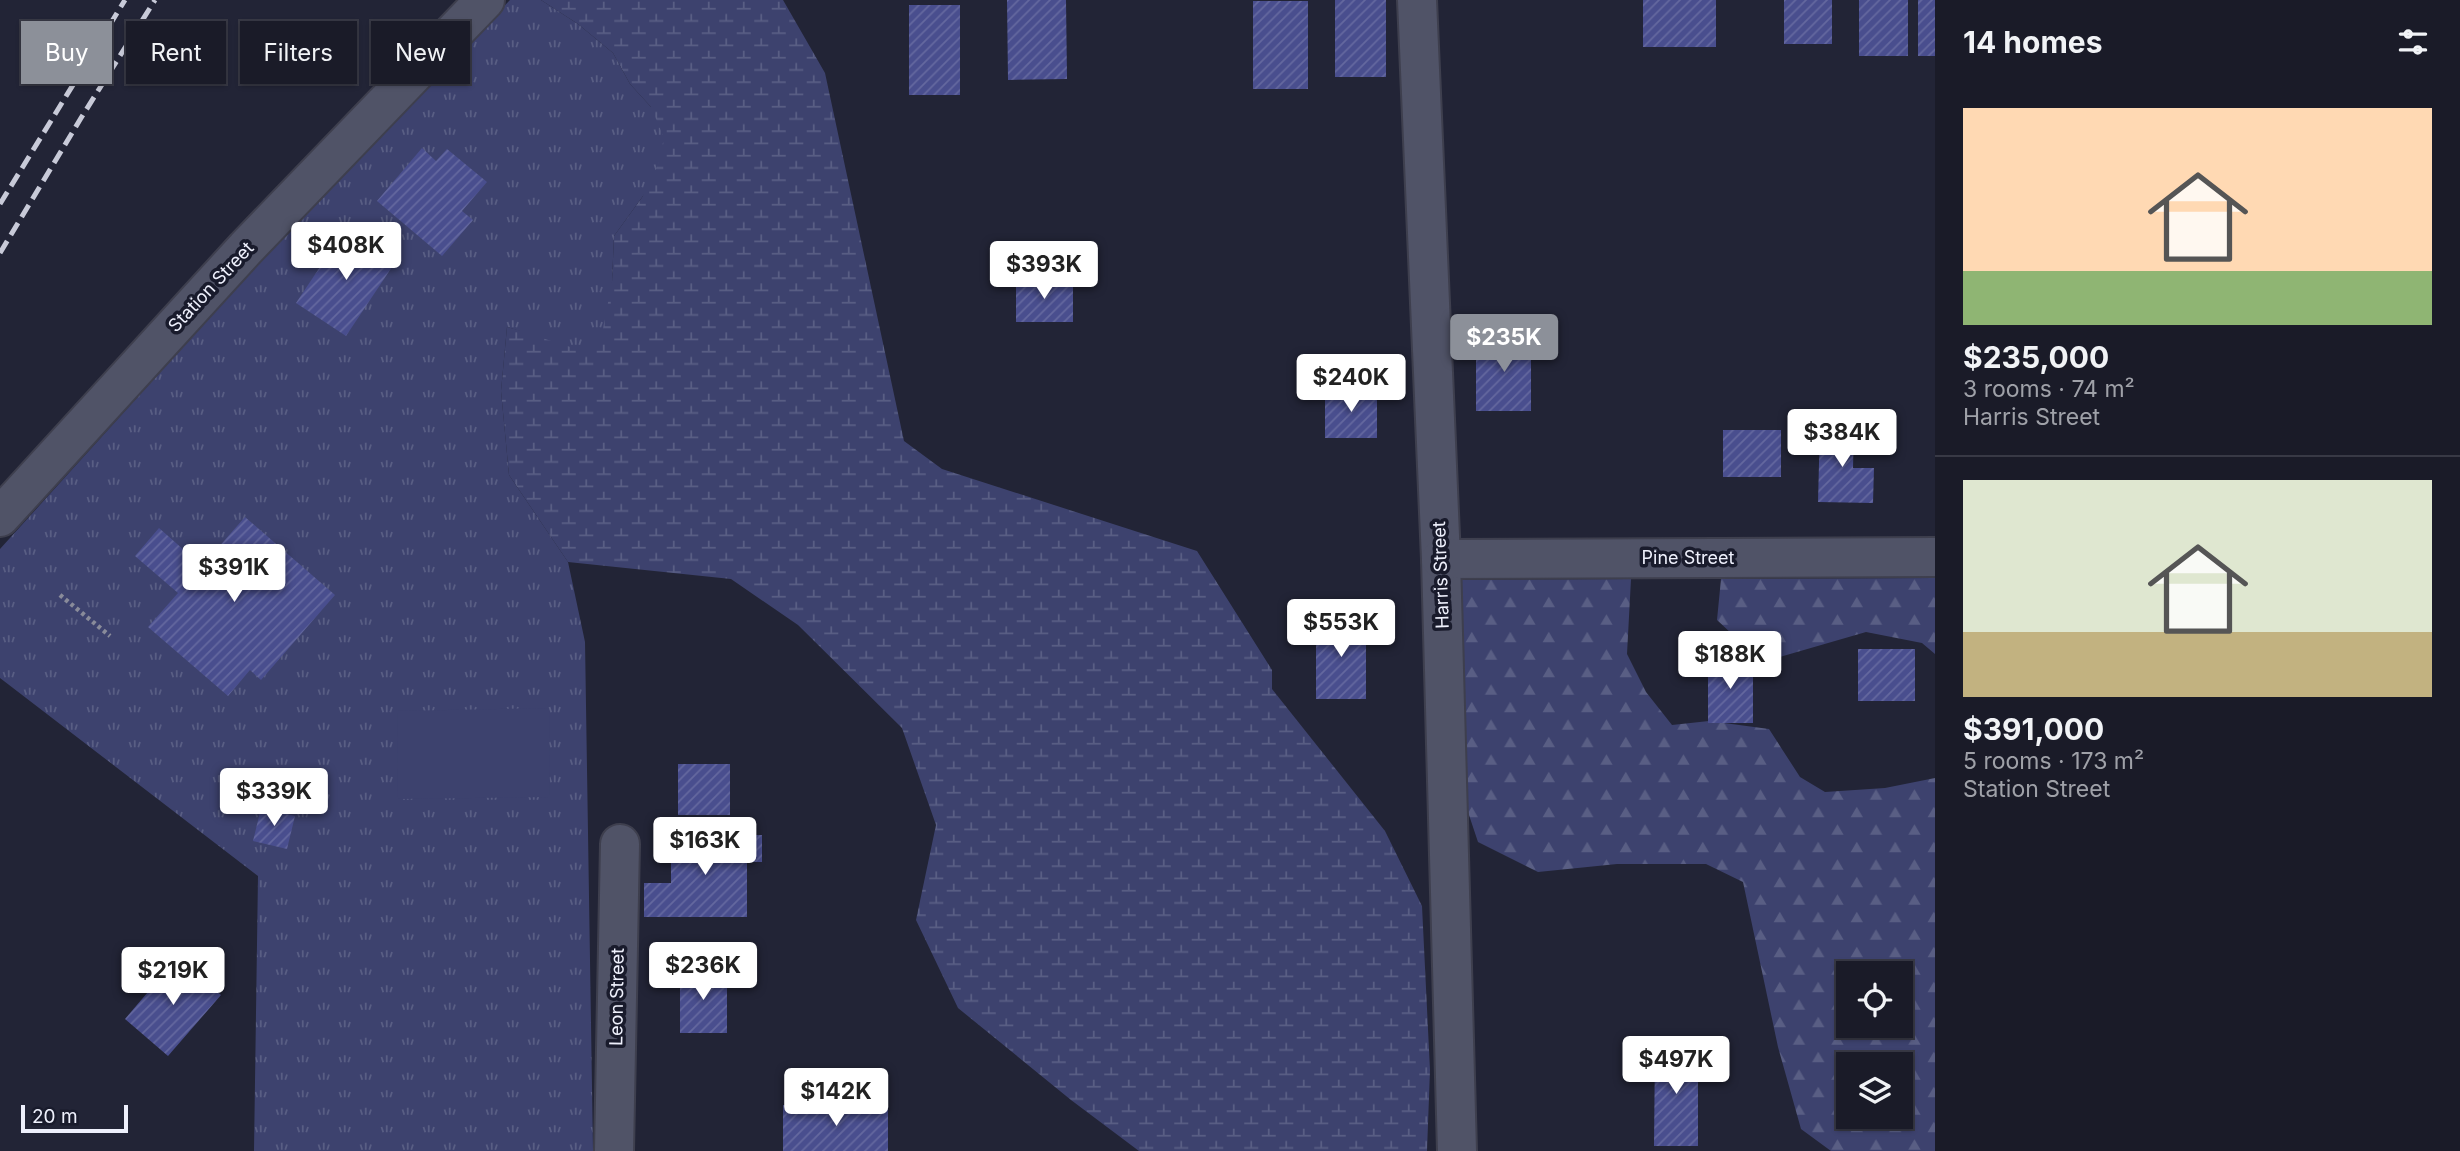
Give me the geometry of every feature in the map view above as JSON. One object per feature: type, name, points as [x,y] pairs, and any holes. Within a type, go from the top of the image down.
[{"type":"street","name":"Station Street","points":[[0,517],[246,248],[485,0]]},
{"type":"street","name":"Harris Street","points":[[1417,0],[1441,559],[1457,1151]]},
{"type":"street","name":"Pine Street","points":[[1441,559],[1935,557]]},
{"type":"street","name":"Leon Street","points":[[614,1151],[620,844]]},
{"type":"path","points":[[60,595],[110,636]]},
{"type":"green space","points":[[510,0],[541,0],[578,24],[613,53],[630,84],[651,107],[664,138],[658,165],[643,196],[614,236],[612,282],[602,334],[583,351],[507,327],[501,391],[509,475],[568,562],[585,642],[593,1151],[254,1151],[258,876],[0,678],[0,549],[259,263],[430,84],[470,84],[470,42]]},
{"type":"green space","points":[[541,0],[783,0],[825,73],[904,441],[942,469],[1197,551],[1272,670],[1272,689],[1385,831],[1422,906],[1430,1070],[1427,1151],[1139,1151],[1071,1100],[958,1008],[916,920],[936,825],[902,728],[798,625],[731,579],[568,562],[509,475],[501,391],[507,327],[522,331],[612,282],[614,236],[643,196],[651,107],[630,84],[613,53],[578,24]]},
{"type":"green space","points":[[1935,578],[1935,654],[1922,643],[1866,632],[1762,662],[1717,620],[1721,579]]},
{"type":"green space","points":[[1631,579],[1627,654],[1646,692],[1672,725],[1709,721],[1769,729],[1800,777],[1825,792],[1885,788],[1935,778],[1935,1151],[1831,1151],[1801,1129],[1778,1047],[1743,882],[1706,864],[1617,864],[1538,872],[1478,842],[1465,803],[1459,580]]},
{"type":"green space","points":[[549,708],[550,797],[398,799],[397,711]]},
{"type":"building","points":[[1007,0],[1066,0],[1067,79],[1008,80]]},
{"type":"building","points":[[1335,0],[1386,0],[1386,77],[1335,77]]},
{"type":"building","points":[[1643,0],[1716,0],[1716,47],[1643,47]]},
{"type":"building","points":[[1784,0],[1832,0],[1832,44],[1784,44]]},
{"type":"building","points":[[1859,0],[1908,0],[1908,56],[1859,56]]},
{"type":"building","points":[[1918,0],[1935,0],[1935,56],[1918,56]]},
{"type":"building","points":[[1253,1],[1308,1],[1308,89],[1253,89]]},
{"type":"building","points":[[909,5],[960,5],[960,95],[909,95]]},
{"type":"building","points":[[422,148],[436,161],[447,149],[487,182],[462,211],[473,220],[442,256],[377,201]]},
{"type":"building","points":[[346,228],[396,261],[346,336],[296,303]]},
{"type":"building","points":[[1016,280],[1073,280],[1073,322],[1016,322]]},
{"type":"building","points":[[1476,336],[1531,336],[1531,411],[1476,411]]},
{"type":"building","points":[[1325,389],[1377,389],[1377,438],[1325,438]]},
{"type":"building","points":[[1820,425],[1854,427],[1853,468],[1874,468],[1873,503],[1818,502]]},
{"type":"building","points":[[1723,430],[1781,430],[1781,477],[1723,477]]},
{"type":"building","points":[[245,517],[335,595],[261,680],[250,670],[228,696],[148,627],[178,593],[135,556],[159,528],[202,566]]},
{"type":"building","points":[[1316,619],[1366,619],[1366,699],[1316,699]]},
{"type":"building","points":[[1858,649],[1915,649],[1915,701],[1858,701]]},
{"type":"building","points":[[1708,659],[1753,659],[1753,723],[1708,723]]},
{"type":"building","points":[[678,764],[730,764],[730,815],[678,815]]},
{"type":"building","points":[[261,808],[295,816],[287,849],[253,841]]},
{"type":"building","points":[[671,835],[762,835],[762,862],[747,862],[747,917],[644,917],[644,883],[671,883]]},
{"type":"building","points":[[177,958],[221,995],[168,1056],[125,1019]]},
{"type":"building","points":[[680,970],[727,970],[727,1033],[680,1033]]},
{"type":"building","points":[[1655,1046],[1698,1047],[1698,1146],[1654,1146]]},
{"type":"building","points":[[783,1105],[888,1105],[888,1151],[783,1151]]},
{"type":"railway","points":[[0,204],[125,0]]},
{"type":"railway","points":[[0,253],[155,0]]}]
